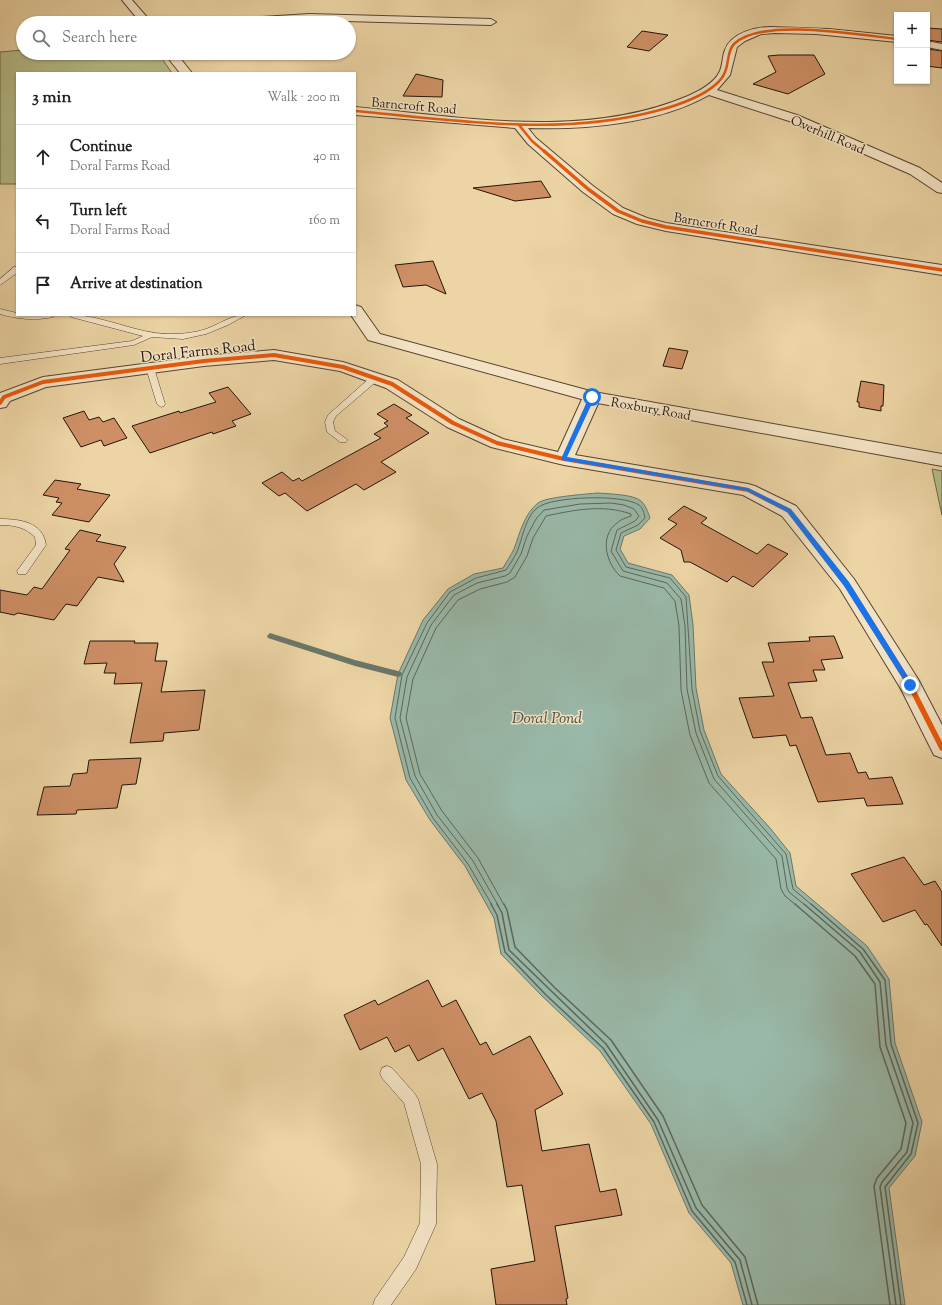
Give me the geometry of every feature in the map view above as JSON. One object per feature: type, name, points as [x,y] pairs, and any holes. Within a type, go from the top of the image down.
[{"type":"street","points":[[127,0],[141,16]]},
{"type":"street","points":[[356,18],[491,22]]},
{"type":"street","name":"Barncroft Road","points":[[356,111],[519,125],[572,124],[622,120],[655,112],[709,91],[724,75],[732,46],[745,36],[762,31],[806,30],[894,39]]},
{"type":"street","points":[[930,45],[942,47]]},
{"type":"street","points":[[176,60],[185,72]]},
{"type":"street","name":"Overhill Road","points":[[709,91],[793,118],[915,171],[942,189]]},
{"type":"street","name":"Barncroft Road","points":[[519,125],[532,142],[588,189],[618,211],[642,220],[666,227],[942,270]]},
{"type":"street","name":"Roxbury Road","points":[[356,311],[374,337],[592,397],[942,460]]},
{"type":"street","name":"Doral Farms Road","points":[[0,403],[4,397],[44,382],[204,361],[274,355],[343,367],[392,384],[453,423],[497,442],[564,459],[748,490],[789,510],[846,584],[910,685],[942,748]]},
{"type":"street","points":[[564,459],[592,397]]},
{"type":"lane","points":[[0,283],[16,270]]},
{"type":"lane","points":[[0,311],[15,316],[39,316]]},
{"type":"lane","points":[[78,316],[168,337],[196,334],[240,316]]},
{"type":"lane","points":[[0,361],[134,343],[153,334]]},
{"type":"lane","points":[[150,368],[161,404]]},
{"type":"lane","points":[[343,440],[331,432],[329,422],[332,416],[375,378]]},
{"type":"lane","points":[[0,522],[17,522],[32,528],[40,536],[40,545],[22,571]]},
{"type":"lane","points":[[381,1305],[413,1257],[428,1224],[429,1164],[410,1099],[387,1073]]},
{"type":"green space","points":[[16,51],[16,60],[163,60],[171,72],[16,72],[16,184],[0,184],[0,52]]},
{"type":"green space","points":[[932,469],[942,471],[942,515]]},
{"type":"water","name":"Doral Pond","points":[[598,493],[632,497],[643,503],[650,518],[640,529],[624,536],[620,549],[628,563],[672,575],[689,595],[693,625],[696,688],[704,730],[721,774],[770,828],[790,853],[796,886],[867,946],[889,979],[895,1043],[922,1122],[915,1156],[889,1188],[905,1305],[743,1305],[731,1263],[689,1213],[651,1124],[600,1051],[543,997],[501,954],[494,918],[465,866],[430,820],[406,780],[390,718],[398,674],[423,620],[448,589],[474,574],[503,568],[514,549],[526,518],[533,507],[538,503],[557,497]]},
{"type":"building","points":[[930,28],[942,29],[942,42],[930,40]]},
{"type":"building","points":[[642,31],[668,35],[649,51],[627,47]]},
{"type":"building","points":[[930,49],[942,51],[942,68],[930,66]]},
{"type":"building","points":[[814,55],[825,74],[788,94],[753,84],[776,72],[768,56]]},
{"type":"building","points":[[416,74],[443,80],[442,97],[403,96]]},
{"type":"building","points":[[541,181],[551,197],[515,201],[473,188]]},
{"type":"building","points":[[433,261],[446,294],[426,285],[403,287],[395,265]]},
{"type":"building","points":[[669,348],[688,351],[682,369],[663,366]]},
{"type":"building","points":[[861,381],[884,385],[883,406],[881,406],[881,411],[859,407],[859,402],[857,402]]},
{"type":"building","points":[[228,387],[251,414],[232,421],[236,426],[213,434],[212,432],[150,453],[132,426],[179,411],[180,413],[216,402],[209,393]]},
{"type":"building","points":[[394,404],[412,415],[406,418],[429,433],[381,462],[396,472],[364,490],[356,484],[307,511],[285,493],[279,496],[262,483],[282,472],[293,481],[299,478],[302,481],[381,438],[374,434],[388,426],[384,423],[388,421],[377,414]]},
{"type":"building","points":[[84,411],[89,420],[99,417],[103,422],[114,418],[127,438],[104,446],[101,440],[81,447],[63,418]]},
{"type":"building","points":[[55,480],[81,484],[77,489],[110,495],[89,522],[52,515],[62,503],[56,502],[59,498],[43,495]]},
{"type":"building","points":[[684,506],[707,518],[701,523],[757,554],[768,544],[788,554],[753,587],[733,576],[727,582],[690,562],[684,562],[681,550],[660,538],[677,524],[668,519]]},
{"type":"building","points":[[80,530],[101,535],[96,541],[126,547],[114,564],[124,582],[98,577],[77,606],[66,604],[54,620],[18,613],[14,615],[0,612],[0,590],[27,595],[34,587],[42,589],[70,550],[65,549]]},
{"type":"building","points":[[834,636],[843,658],[821,660],[825,670],[813,670],[817,681],[788,683],[801,718],[812,717],[826,755],[850,753],[858,773],[866,772],[869,779],[892,777],[903,804],[867,806],[864,798],[818,802],[796,745],[790,746],[786,735],[753,738],[739,698],[774,696],[762,662],[774,662],[768,643],[810,641],[809,637]]},
{"type":"building","points":[[90,641],[135,641],[134,643],[158,643],[155,661],[167,661],[161,692],[205,690],[199,730],[164,733],[163,741],[130,743],[142,683],[114,684],[116,673],[104,673],[107,663],[84,664]]},
{"type":"building","points":[[141,758],[136,784],[122,785],[117,808],[77,810],[76,814],[37,815],[44,787],[70,786],[73,774],[87,773],[89,760]]},
{"type":"building","points":[[904,857],[924,885],[935,881],[942,892],[942,946],[927,924],[925,925],[915,910],[883,922],[851,874]]},
{"type":"building","points":[[428,980],[442,1007],[456,1000],[480,1045],[486,1042],[493,1055],[530,1036],[563,1094],[535,1110],[542,1151],[589,1144],[600,1192],[616,1189],[622,1215],[555,1226],[568,1298],[566,1299],[567,1305],[496,1305],[491,1269],[535,1261],[522,1185],[507,1187],[496,1121],[482,1093],[469,1099],[443,1048],[418,1061],[409,1045],[395,1052],[387,1037],[360,1050],[344,1015],[375,1000],[378,1005]]},
{"type":"waterway","points":[[270,636],[355,663],[398,674]]},
{"type":"cycle path","points":[[356,111],[507,124],[584,124],[621,119],[656,111],[674,106],[703,93],[719,82],[726,72],[729,53],[732,46],[741,38],[764,30],[816,31],[894,39]]},
{"type":"cycle path","points":[[519,125],[532,141],[588,189],[618,211],[642,221],[666,227],[942,270]]},
{"type":"cycle path","points":[[0,403],[4,397],[43,382],[204,361],[274,355],[343,367],[392,384],[453,423],[497,443],[564,459],[748,490],[789,511],[847,584],[910,685],[942,748]]},
{"type":"route","points":[[592,397],[564,459],[748,490],[789,510],[846,584],[910,685]]}]
